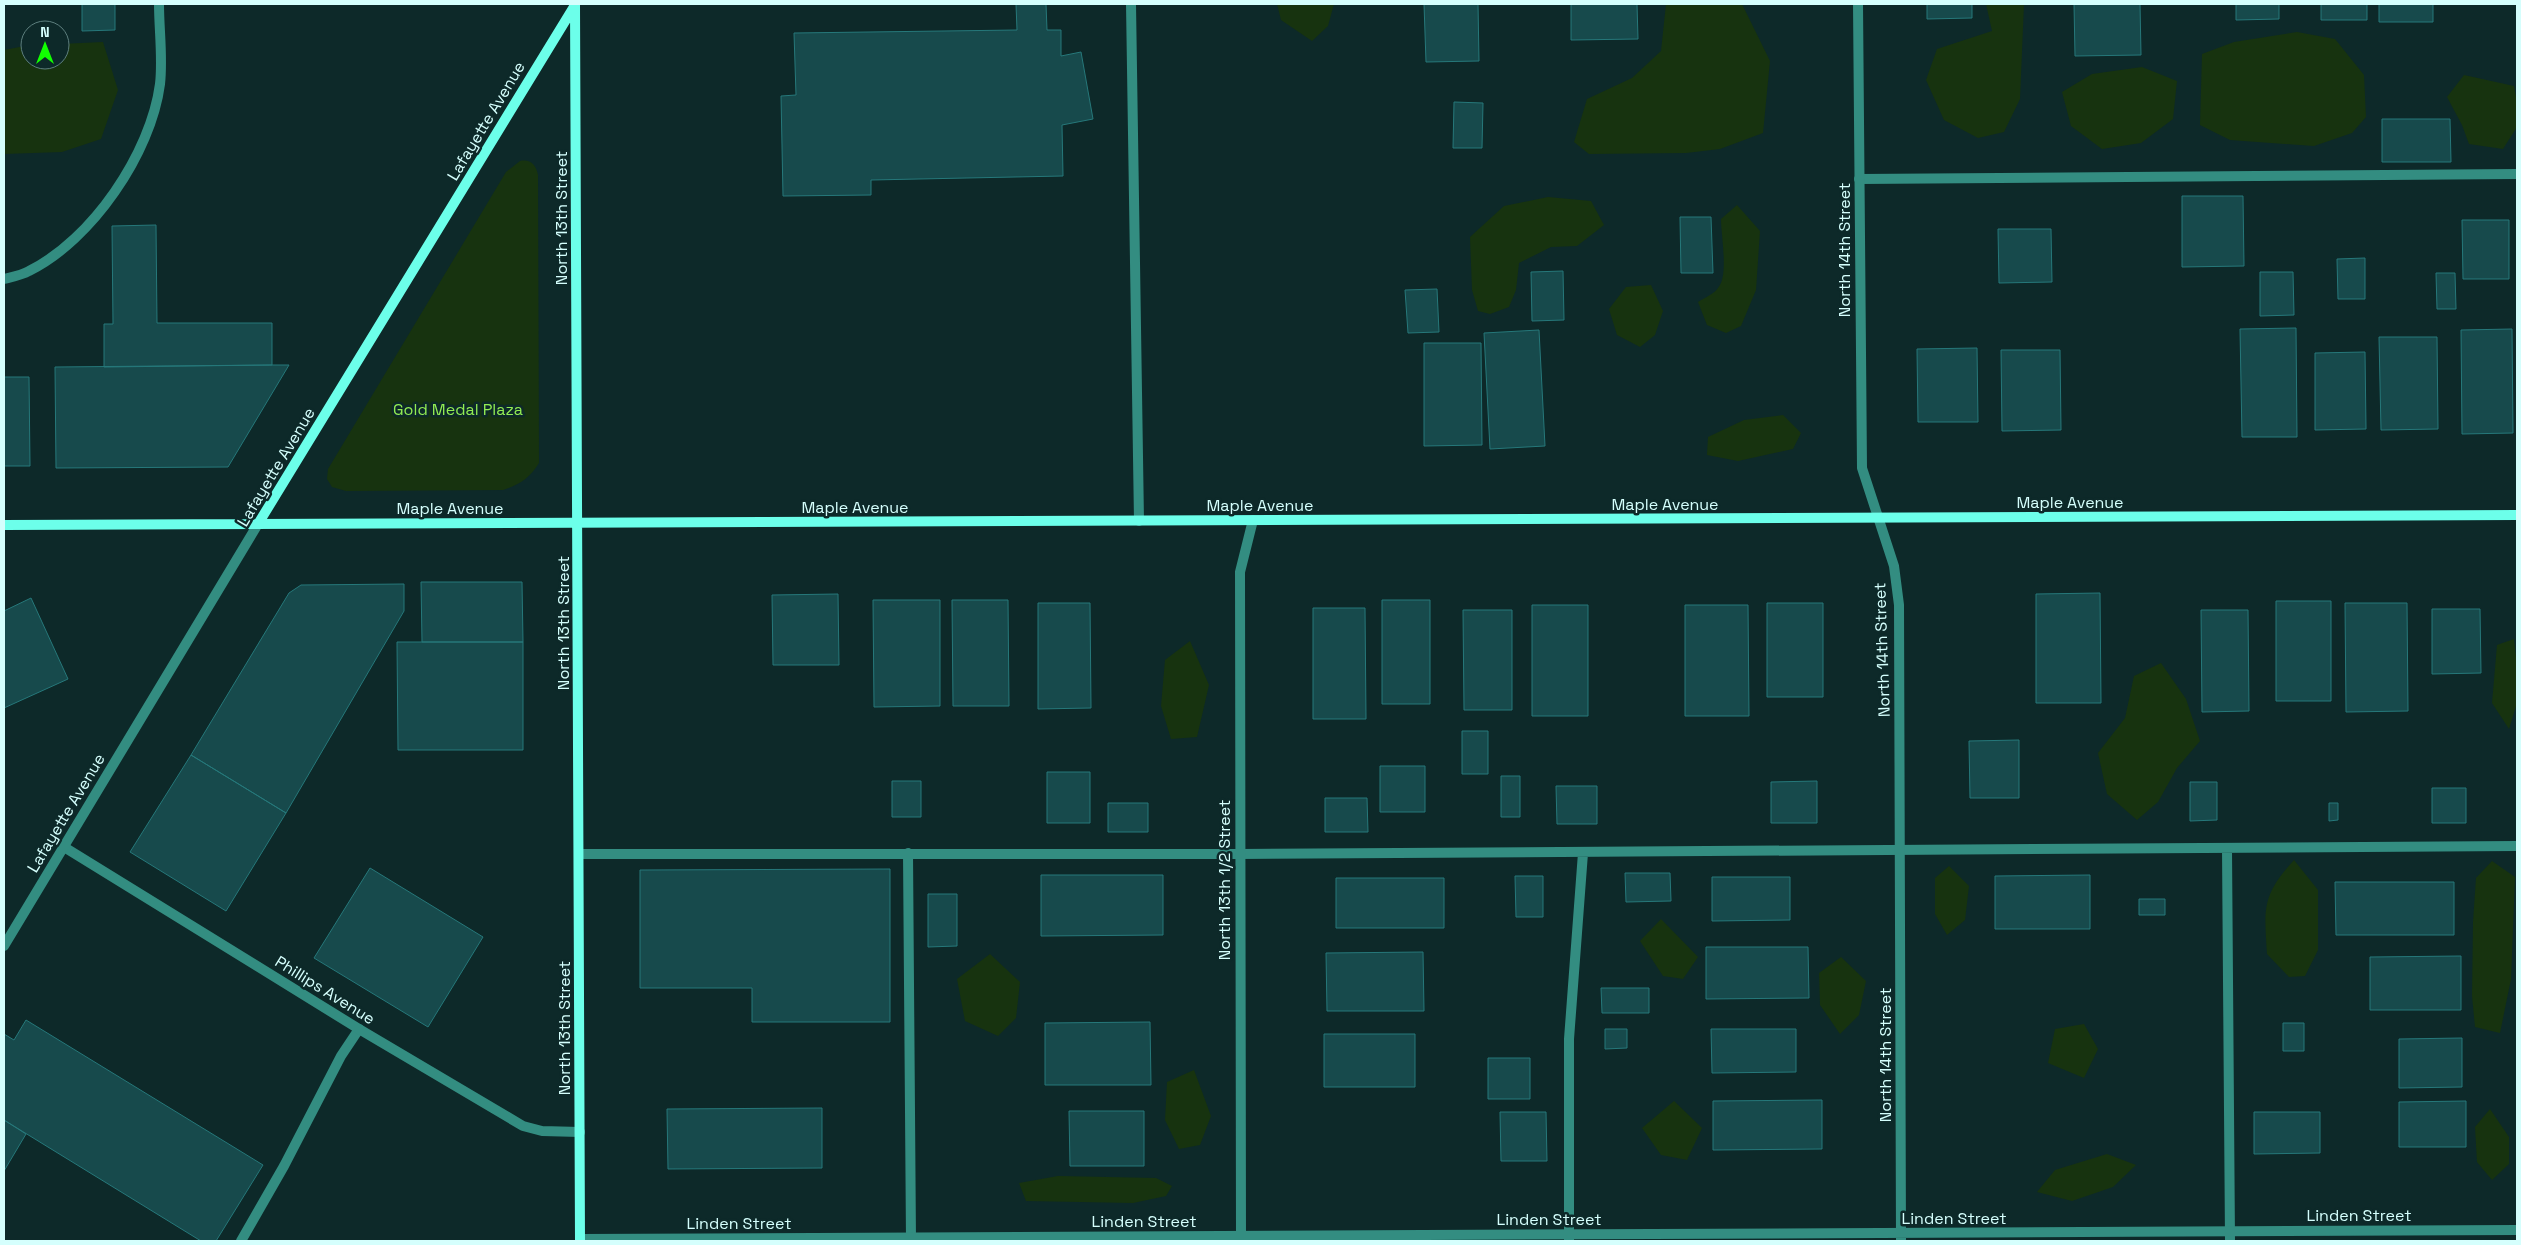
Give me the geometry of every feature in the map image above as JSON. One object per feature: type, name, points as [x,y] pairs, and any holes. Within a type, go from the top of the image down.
[{"type":"main road","name":"North 13th Street","points":[[575,4],[580,1240]]},
{"type":"main road","name":"Lafayette Avenue","points":[[258,524],[575,4]]},
{"type":"main road","name":"Maple Avenue","points":[[4,525],[2517,515]]},
{"type":"street","points":[[4,279],[27,273],[49,260],[74,240],[124,177],[145,139],[160,82],[159,4]]},
{"type":"street","points":[[1131,4],[1139,521]]},
{"type":"street","name":"North 14th Street","points":[[1858,4],[1862,468],[1894,566],[1899,605],[1901,1237]]},
{"type":"street","points":[[1859,179],[2517,174]]},
{"type":"street","name":"North 13th 1/2 Street","points":[[1241,1238],[1240,572],[1253,520]]},
{"type":"street","name":"Lafayette Avenue","points":[[4,946],[258,524]]},
{"type":"street","points":[[579,854],[1583,853],[2517,846]]},
{"type":"street","name":"Phillips Avenue","points":[[64,847],[359,1029],[523,1126],[542,1131],[580,1132]]},
{"type":"street","points":[[2227,849],[2230,1236]]},
{"type":"street","points":[[1569,1238],[1569,1039],[1583,853]]},
{"type":"street","points":[[908,854],[911,1239]]},
{"type":"street","points":[[241,1241],[284,1166],[341,1056],[359,1029]]},
{"type":"street","name":"Linden Street","points":[[580,1240],[2230,1236],[2517,1230]]},
{"type":"green space","points":[[1277,4],[1334,4],[1328,26],[1312,41],[1281,20]]},
{"type":"green space","points":[[1666,4],[1742,4],[1770,61],[1763,133],[1720,149],[1686,153],[1589,154],[1574,142],[1587,99],[1632,78],[1661,51]]},
{"type":"green space","points":[[1986,4],[2024,4],[2020,99],[2004,132],[1978,138],[1944,120],[1926,80],[1937,49],[1992,31]]},
{"type":"green space","points":[[2297,32],[2335,39],[2364,75],[2366,117],[2352,133],[2314,146],[2230,140],[2200,125],[2202,54],[2234,42]]},
{"type":"green space","points":[[103,42],[118,90],[101,139],[62,152],[4,154],[4,50],[20,47],[20,70],[70,70],[70,44]]},
{"type":"green space","points":[[2142,67],[2177,81],[2173,119],[2141,143],[2102,149],[2071,126],[2062,92],[2092,74]]},
{"type":"green space","points":[[2464,75],[2514,86],[2517,103],[2517,127],[2503,149],[2469,144],[2462,125],[2447,97]]},
{"type":"green space","name":"Gold Medal Plaza","points":[[520,161],[527,161],[532,164],[536,168],[538,175],[539,463],[524,480],[503,490],[346,491],[332,487],[327,479],[328,469],[506,172]]},
{"type":"green space","points":[[1548,197],[1591,201],[1604,225],[1577,246],[1551,247],[1519,263],[1516,290],[1509,307],[1490,314],[1478,311],[1472,290],[1470,237],[1504,206]]},
{"type":"green space","points":[[1737,205],[1760,231],[1756,290],[1741,326],[1726,333],[1707,325],[1698,302],[1714,292],[1721,282],[1724,255],[1721,219]]},
{"type":"green space","points":[[1651,285],[1663,311],[1655,335],[1640,347],[1617,335],[1609,309],[1626,287]]},
{"type":"green space","points":[[1783,415],[1801,433],[1793,449],[1738,461],[1707,455],[1708,437],[1744,420]]},
{"type":"green space","points":[[2514,639],[2517,666],[2517,703],[2509,729],[2492,703],[2497,645]]},
{"type":"green space","points":[[1190,641],[1209,685],[1197,737],[1171,739],[1161,706],[1165,660]]},
{"type":"green space","points":[[2161,663],[2186,699],[2200,741],[2177,768],[2158,802],[2137,820],[2107,794],[2098,753],[2125,718],[2134,676]]},
{"type":"green space","points":[[2294,860],[2318,890],[2318,950],[2305,976],[2289,977],[2267,954],[2265,925],[2267,903],[2271,893],[2276,883]]},
{"type":"green space","points":[[2492,861],[2515,877],[2511,979],[2500,1033],[2475,1027],[2472,996],[2473,922],[2476,878]]},
{"type":"green space","points":[[1949,866],[1969,886],[1965,920],[1947,935],[1935,914],[1935,878]]},
{"type":"green space","points":[[1661,919],[1698,957],[1683,979],[1663,976],[1640,941]]},
{"type":"green space","points":[[990,954],[1020,982],[1016,1018],[998,1036],[965,1021],[957,979]]},
{"type":"green space","points":[[1841,957],[1866,981],[1859,1015],[1840,1034],[1820,1005],[1819,973]]},
{"type":"green space","points":[[2084,1024],[2098,1049],[2084,1078],[2048,1063],[2055,1029]]},
{"type":"green space","points":[[1194,1070],[1211,1116],[1200,1145],[1179,1149],[1165,1120],[1167,1082]]},
{"type":"green space","points":[[1674,1101],[1702,1128],[1687,1160],[1661,1155],[1642,1128]]},
{"type":"green space","points":[[2490,1109],[2509,1137],[2509,1164],[2492,1180],[2477,1162],[2475,1127]]},
{"type":"green space","points":[[2107,1154],[2136,1165],[2113,1187],[2072,1201],[2037,1192],[2055,1170]]},
{"type":"green space","points":[[1058,1176],[1156,1178],[1172,1186],[1166,1196],[1133,1203],[1026,1201],[1019,1183]]},
{"type":"building","points":[[82,4],[115,4],[115,30],[82,31]]},
{"type":"building","points":[[1016,4],[1046,4],[1047,30],[1061,30],[1061,56],[1081,52],[1093,119],[1062,125],[1063,176],[871,180],[871,195],[783,196],[781,96],[796,95],[794,33],[1017,30]]},
{"type":"building","points":[[1424,4],[1478,4],[1479,61],[1426,62]]},
{"type":"building","points":[[1571,4],[1637,4],[1638,39],[1571,40]]},
{"type":"building","points":[[1927,4],[1972,4],[1972,18],[1927,19]]},
{"type":"building","points":[[2074,4],[2140,4],[2141,55],[2075,56]]},
{"type":"building","points":[[2236,4],[2279,4],[2279,19],[2236,20]]},
{"type":"building","points":[[2321,4],[2367,4],[2367,20],[2321,20]]},
{"type":"building","points":[[2379,4],[2433,4],[2433,22],[2379,22]]},
{"type":"building","points":[[1454,102],[1483,103],[1482,148],[1453,148]]},
{"type":"building","points":[[2382,119],[2450,119],[2451,162],[2382,162]]},
{"type":"building","points":[[2182,196],[2243,196],[2244,266],[2182,267]]},
{"type":"building","points":[[1680,217],[1711,217],[1713,273],[1681,273]]},
{"type":"building","points":[[2462,220],[2509,220],[2509,279],[2463,279]]},
{"type":"building","points":[[156,225],[157,323],[272,323],[272,365],[104,367],[104,324],[113,324],[112,226]]},
{"type":"building","points":[[1998,229],[2051,229],[2052,282],[1999,283]]},
{"type":"building","points":[[2365,258],[2365,299],[2338,299],[2337,259]]},
{"type":"building","points":[[1563,271],[1564,320],[1532,321],[1531,272]]},
{"type":"building","points":[[2260,272],[2293,272],[2294,315],[2260,316]]},
{"type":"building","points":[[2436,273],[2455,273],[2456,309],[2437,309]]},
{"type":"building","points":[[1437,289],[1439,332],[1408,333],[1405,290]]},
{"type":"building","points":[[2296,328],[2297,437],[2242,437],[2240,329]]},
{"type":"building","points":[[2512,329],[2513,433],[2462,434],[2461,330]]},
{"type":"building","points":[[1539,330],[1545,446],[1490,449],[1484,333]]},
{"type":"building","points":[[2379,337],[2437,337],[2438,429],[2381,430]]},
{"type":"building","points":[[1424,343],[1481,343],[1482,445],[1424,446]]},
{"type":"building","points":[[1977,348],[1978,422],[1918,422],[1917,349]]},
{"type":"building","points":[[2001,350],[2060,350],[2061,430],[2002,431]]},
{"type":"building","points":[[2365,352],[2366,429],[2315,430],[2315,353]]},
{"type":"building","points":[[289,365],[228,467],[56,468],[55,367]]},
{"type":"building","points":[[4,377],[29,377],[30,466],[4,466]]},
{"type":"building","points":[[421,582],[522,582],[523,642],[422,642]]},
{"type":"building","points":[[404,584],[404,611],[286,813],[191,755],[289,593],[301,585]]},
{"type":"building","points":[[2100,593],[2101,703],[2036,703],[2036,594]]},
{"type":"building","points":[[838,594],[839,665],[773,665],[772,595]]},
{"type":"building","points":[[31,598],[68,679],[4,708],[4,611]]},
{"type":"building","points":[[873,600],[940,600],[940,706],[874,707]]},
{"type":"building","points":[[952,600],[1008,600],[1009,706],[953,706]]},
{"type":"building","points":[[1382,600],[1430,600],[1430,704],[1382,704]]},
{"type":"building","points":[[2276,601],[2331,601],[2331,701],[2276,701]]},
{"type":"building","points":[[1038,603],[1090,603],[1091,708],[1038,709]]},
{"type":"building","points":[[1767,603],[1823,603],[1823,697],[1767,697]]},
{"type":"building","points":[[2345,603],[2407,603],[2408,711],[2346,712]]},
{"type":"building","points":[[1532,605],[1588,605],[1588,716],[1532,716]]},
{"type":"building","points":[[1685,605],[1748,605],[1749,716],[1685,716]]},
{"type":"building","points":[[1313,608],[1365,608],[1366,719],[1313,719]]},
{"type":"building","points":[[2432,609],[2480,609],[2481,673],[2432,674]]},
{"type":"building","points":[[1463,610],[1512,610],[1512,710],[1464,710]]},
{"type":"building","points":[[2201,610],[2248,610],[2249,711],[2202,712]]},
{"type":"building","points":[[397,642],[523,642],[523,750],[398,750]]},
{"type":"building","points":[[1462,731],[1488,731],[1488,774],[1462,774]]},
{"type":"building","points":[[2019,740],[2019,798],[1970,798],[1969,741]]},
{"type":"building","points":[[191,755],[286,813],[226,911],[130,852]]},
{"type":"building","points":[[1380,766],[1425,766],[1425,812],[1380,812]]},
{"type":"building","points":[[1047,772],[1090,772],[1090,823],[1047,823]]},
{"type":"building","points":[[1501,776],[1520,776],[1520,817],[1501,817]]},
{"type":"building","points":[[892,781],[921,781],[921,817],[892,817]]},
{"type":"building","points":[[1817,781],[1817,823],[1771,823],[1771,782]]},
{"type":"building","points":[[2190,782],[2217,782],[2217,820],[2190,821]]},
{"type":"building","points":[[1556,786],[1597,786],[1597,824],[1557,824]]},
{"type":"building","points":[[2432,788],[2466,788],[2466,823],[2432,823]]},
{"type":"building","points":[[1325,798],[1367,798],[1368,832],[1325,832]]},
{"type":"building","points":[[1108,803],[1148,803],[1148,832],[1108,832]]},
{"type":"building","points":[[2329,803],[2338,803],[2338,820],[2329,821]]},
{"type":"building","points":[[370,868],[483,937],[428,1027],[314,958]]},
{"type":"building","points":[[890,869],[890,1022],[752,1022],[752,988],[640,988],[640,870]]},
{"type":"building","points":[[1625,873],[1670,873],[1671,901],[1626,902]]},
{"type":"building","points":[[1041,875],[1163,875],[1163,935],[1041,936]]},
{"type":"building","points":[[2090,875],[2090,929],[1995,929],[1995,876]]},
{"type":"building","points":[[1515,876],[1543,876],[1543,917],[1516,917]]},
{"type":"building","points":[[1712,877],[1790,877],[1790,920],[1712,921]]},
{"type":"building","points":[[1336,878],[1444,878],[1444,928],[1336,928]]},
{"type":"building","points":[[2335,882],[2454,882],[2454,935],[2336,935]]},
{"type":"building","points":[[928,894],[957,894],[957,946],[928,947]]},
{"type":"building","points":[[2139,899],[2165,899],[2165,915],[2139,915]]},
{"type":"building","points":[[1706,947],[1808,947],[1809,998],[1706,999]]},
{"type":"building","points":[[1423,952],[1424,1011],[1327,1011],[1326,953]]},
{"type":"building","points":[[2461,956],[2461,1010],[2370,1010],[2370,957]]},
{"type":"building","points":[[1601,988],[1649,988],[1649,1013],[1602,1013]]},
{"type":"building","points":[[26,1020],[263,1165],[216,1241],[201,1241],[4,1120],[4,1034],[14,1040]]},
{"type":"building","points":[[1150,1022],[1151,1085],[1045,1085],[1045,1023]]},
{"type":"building","points":[[2283,1023],[2304,1023],[2304,1051],[2283,1051]]},
{"type":"building","points":[[1605,1029],[1627,1029],[1627,1048],[1605,1049]]},
{"type":"building","points":[[1711,1029],[1796,1029],[1796,1072],[1712,1073]]},
{"type":"building","points":[[1324,1034],[1415,1034],[1415,1087],[1324,1087]]},
{"type":"building","points":[[2462,1038],[2462,1087],[2399,1088],[2399,1039]]},
{"type":"building","points":[[1488,1058],[1530,1058],[1530,1099],[1488,1099]]},
{"type":"building","points":[[1822,1100],[1822,1149],[1713,1150],[1713,1101]]},
{"type":"building","points":[[2466,1101],[2466,1147],[2399,1147],[2399,1102]]},
{"type":"building","points":[[822,1108],[822,1168],[668,1169],[667,1109]]},
{"type":"building","points":[[1069,1111],[1144,1111],[1144,1166],[1070,1166]]},
{"type":"building","points":[[1500,1112],[1546,1112],[1547,1161],[1501,1161]]},
{"type":"building","points":[[2254,1112],[2320,1112],[2320,1153],[2254,1154]]},
{"type":"building","points":[[4,1120],[26,1134],[4,1171]]}]
